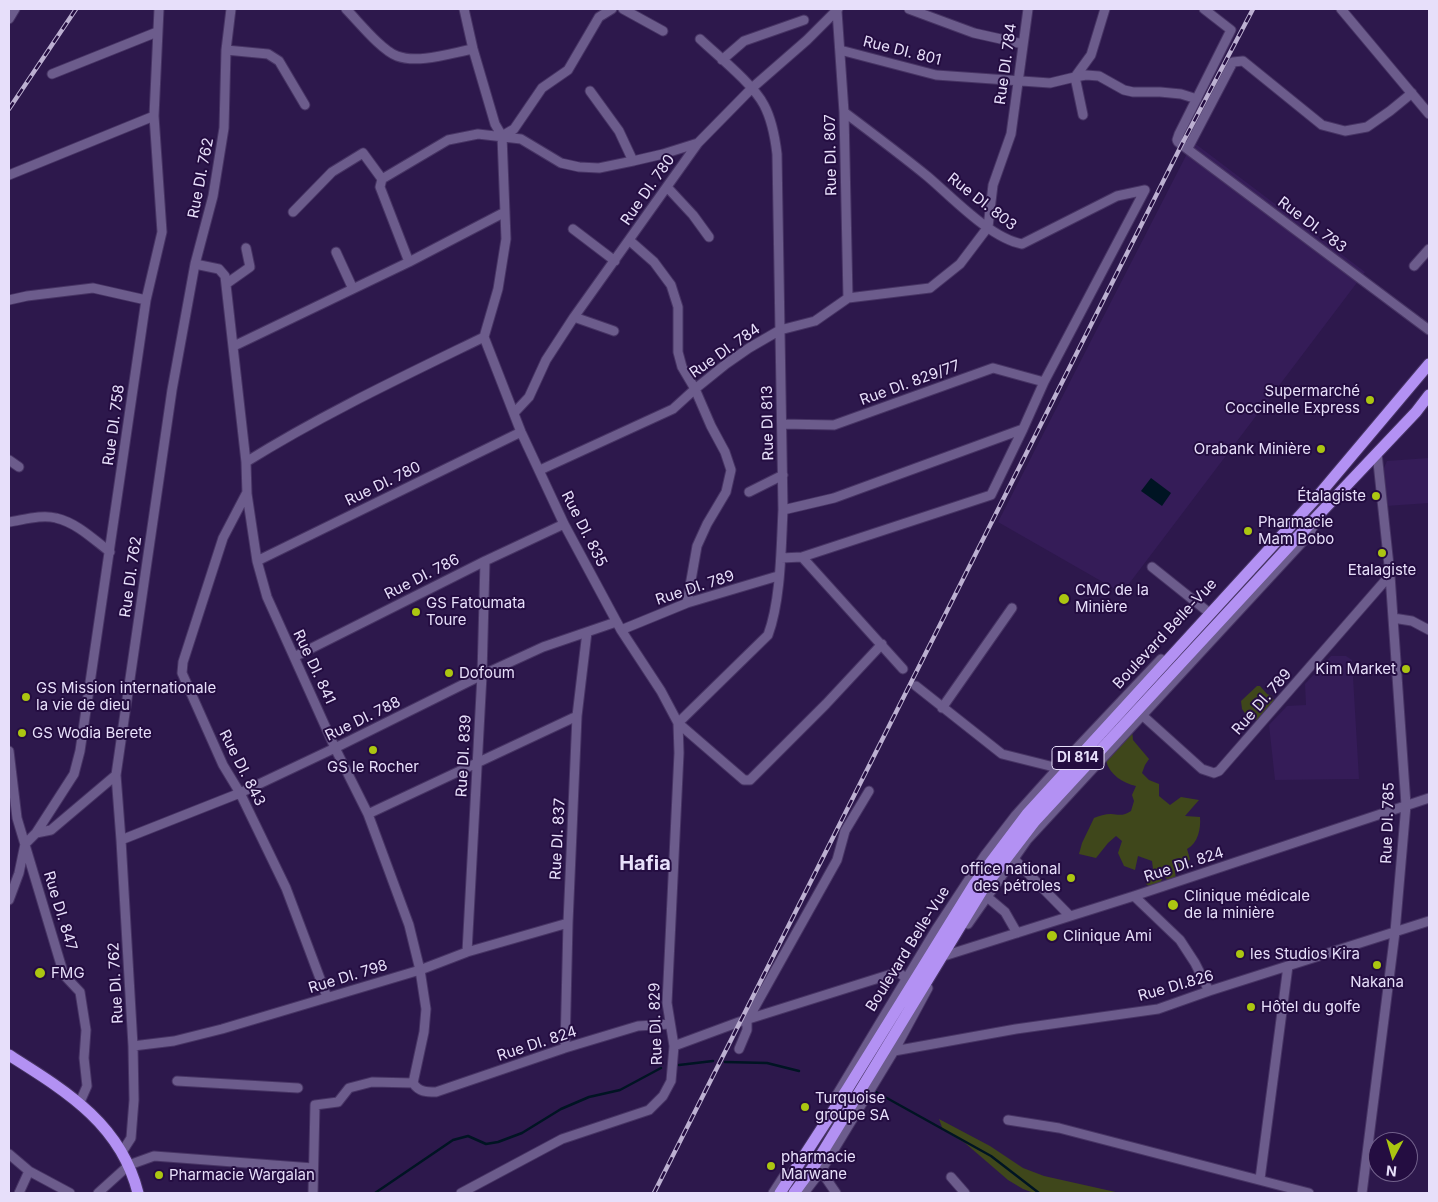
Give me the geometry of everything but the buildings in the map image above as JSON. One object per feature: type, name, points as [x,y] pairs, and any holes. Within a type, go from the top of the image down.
[{"type":"main road","name":"Boulevard Belle-Vue","points":[[780,1193],[848,1088],[975,883],[1027,814],[1319,495],[1429,364]]},
{"type":"main road","name":"Boulevard Belle-Vue","points":[[794,1193],[816,1163],[983,889],[1029,829],[1323,510],[1416,412],[1429,395]]},
{"type":"main road","points":[[1392,407],[1404,424]]},
{"type":"main road","points":[[1319,495],[1332,501]]},
{"type":"main road","points":[[9,1055],[80,1102],[98,1120],[129,1164],[138,1193]]},
{"type":"street","points":[[9,19],[16,9]]},
{"type":"street","name":"Rue DI. 758","points":[[25,844],[36,833],[74,774],[80,751],[146,300],[162,232],[154,116],[159,9]]},
{"type":"street","name":"Rue DI. 762","points":[[122,1152],[131,1138],[134,1100],[133,1046],[116,775],[172,390],[195,264],[213,196],[224,128],[226,50],[231,9]]},
{"type":"street","points":[[346,9],[384,47],[397,56],[418,59],[473,49]]},
{"type":"street","points":[[246,462],[288,436],[343,406],[484,337],[498,288],[506,239],[502,136],[495,124],[473,49],[464,9]]},
{"type":"street","points":[[502,136],[514,129],[542,88],[568,70],[599,17],[612,9]]},
{"type":"street","points":[[623,9],[663,31]]},
{"type":"street","points":[[909,9],[974,33],[1023,44]]},
{"type":"street","name":"Rue DI. 784","points":[[540,470],[673,409],[695,388],[741,353],[780,330],[815,321],[848,298],[930,288],[960,264],[988,227],[993,185],[1011,134],[1028,9]]},
{"type":"street","points":[[1083,115],[1075,77],[1091,55],[1105,9]]},
{"type":"street","points":[[1197,98],[1231,30],[1204,9]]},
{"type":"street","points":[[1341,9],[1429,114]]},
{"type":"street","name":"Rue DI. 807","points":[[837,10],[844,112],[848,298]]},
{"type":"street","name":"Rue DI. 780","points":[[514,412],[529,397],[546,360],[574,317],[698,143],[752,88],[807,40],[837,10]]},
{"type":"street","points":[[722,60],[744,41],[804,20]]},
{"type":"street","points":[[52,74],[157,32]]},
{"type":"street","name":"Rue DI 813","points":[[678,723],[768,635],[774,614],[781,558],[783,510],[777,154],[773,130],[764,105],[752,88],[700,39]]},
{"type":"street","points":[[226,50],[268,54],[279,61],[305,105]]},
{"type":"street","name":"Rue DI. 801","points":[[840,50],[936,75],[1050,83],[1086,75],[1099,76],[1124,90],[1132,92],[1160,92],[1197,98]]},
{"type":"street","points":[[1188,148],[1233,62],[1243,61],[1322,125],[1345,131],[1367,127],[1390,112],[1412,92]]},
{"type":"street","points":[[590,91],[619,131],[632,161]]},
{"type":"street","name":"Rue DI. 783","points":[[1197,98],[1179,134],[1178,142],[1429,330]]},
{"type":"street","name":"Rue DI. 803","points":[[844,112],[925,174],[988,227],[1010,242],[1022,244],[1117,196],[1145,190],[1044,382]]},
{"type":"street","points":[[9,175],[154,116]]},
{"type":"street","points":[[409,262],[380,187],[382,179],[448,140],[478,134],[521,139],[561,163],[579,167],[598,168],[663,154],[698,143]]},
{"type":"street","points":[[293,212],[332,172],[363,153],[382,179]]},
{"type":"street","points":[[667,187],[693,215],[709,237]]},
{"type":"street","points":[[234,346],[409,262],[505,212]]},
{"type":"street","points":[[573,229],[615,261]]},
{"type":"street","points":[[629,240],[654,262],[671,285],[678,307],[678,352],[682,367],[695,388],[711,426],[726,452],[731,470],[726,492],[706,524],[698,546],[687,603]]},
{"type":"street","points":[[195,264],[219,269],[225,276],[226,284],[250,268],[246,248]]},
{"type":"street","points":[[1414,266],[1429,249]]},
{"type":"street","points":[[336,252],[353,289]]},
{"type":"street","name":"Rue DI. 841","points":[[226,284],[246,462],[247,494],[257,561],[266,597],[368,814],[409,925],[420,970],[426,1009],[424,1032],[414,1085]]},
{"type":"street","points":[[9,300],[93,288],[146,300]]},
{"type":"street","points":[[574,317],[614,331]]},
{"type":"street","name":"Rue DI. 835","points":[[484,337],[521,432],[564,524],[619,626],[661,691],[678,723]]},
{"type":"street","name":"Boulevard Belle-Vue","points":[[1392,407],[1401,390],[1429,356]]},
{"type":"street","name":"Rue DI. 829/77","points":[[782,424],[834,425],[993,368],[1044,382]]},
{"type":"street","points":[[781,558],[802,557],[991,495],[1044,382]]},
{"type":"street","name":"Boulevard Belle-Vue","points":[[1416,412],[1429,402]]},
{"type":"street","points":[[783,510],[834,498],[1023,429]]},
{"type":"street","name":"Rue DI. 780","points":[[257,561],[521,432]]},
{"type":"street","name":"Rue DI. 785","points":[[1362,1193],[1395,932],[1406,805],[1394,618],[1377,453]]},
{"type":"street","points":[[9,460],[19,467]]},
{"type":"street","points":[[749,492],[783,475]]},
{"type":"street","name":"Rue DI. 843","points":[[247,494],[223,538],[183,662],[182,673],[223,765],[240,793],[286,888],[327,997]]},
{"type":"street","name":"Boulevard Belle-Vue","points":[[773,1193],[811,1139],[935,931],[985,855],[1015,816],[1207,611],[1279,531],[1319,495]]},
{"type":"street","name":"Boulevard Belle-Vue","points":[[804,1193],[821,1171],[894,1051],[947,955],[986,896],[1028,840],[1308,536],[1323,510]]},
{"type":"street","points":[[9,522],[55,517],[77,527],[110,552]]},
{"type":"street","name":"Rue DI. 786","points":[[294,657],[484,561],[564,524]]},
{"type":"street","points":[[802,557],[903,669]]},
{"type":"street","name":"Rue DI. 839","points":[[467,952],[482,675],[484,561]]},
{"type":"street","points":[[1152,567],[1207,611]]},
{"type":"street","name":"Rue DI. 789","points":[[1142,715],[1202,769],[1214,773],[1219,771],[1390,575]]},
{"type":"street","name":"Rue DI. 789","points":[[619,626],[687,603],[778,576]]},
{"type":"street","points":[[942,708],[1012,608]]},
{"type":"street","points":[[1394,618],[1412,621],[1429,630]]},
{"type":"street","name":"Rue DI. 788","points":[[121,840],[240,793],[543,647],[586,632],[619,626]]},
{"type":"street","name":"Rue DI. 837","points":[[565,1048],[568,923],[577,716],[586,632]]},
{"type":"street","points":[[678,723],[744,780],[750,780],[826,704],[882,644]]},
{"type":"street","points":[[916,686],[1002,754],[1058,768]]},
{"type":"street","points":[[368,814],[577,716]]},
{"type":"street","name":"Rue DI. 829","points":[[460,1193],[562,1139],[649,1110],[663,1096],[671,1082],[674,1046],[667,1003],[679,754],[678,723]]},
{"type":"street","name":"Rue DI. 847","points":[[9,751],[16,818],[64,975],[80,992],[86,1030],[84,1058],[87,1086],[80,1102]]},
{"type":"street","name":"Rue DI. 758","points":[[36,833],[51,830],[116,775]]},
{"type":"street","points":[[739,1049],[747,1030],[747,1020],[837,860],[845,831],[870,791]]},
{"type":"street","name":"Rue DI. 824","points":[[947,955],[1134,896],[1429,798]]},
{"type":"street","points":[[9,900],[19,873],[25,844]]},
{"type":"street","points":[[1014,859],[1070,916]]},
{"type":"street","points":[[986,896],[1005,912],[1017,933]]},
{"type":"street","points":[[1134,896],[1180,940],[1195,963],[1209,991]]},
{"type":"street","name":"Rue DI.826","points":[[894,1051],[1016,1030],[1158,1009],[1429,921]]},
{"type":"street","name":"Rue DI. 798","points":[[133,1046],[174,1041],[222,1029],[420,970],[467,952],[568,923]]},
{"type":"street","points":[[1260,1179],[1288,966]]},
{"type":"street","points":[[674,1046],[738,1022],[898,972],[907,979]]},
{"type":"street","name":"Rue DI. 824","points":[[313,1168],[315,1105],[338,1102],[349,1088],[372,1082],[414,1085],[423,1092],[436,1092],[565,1048],[638,1026],[670,1024]]},
{"type":"street","points":[[177,1081],[298,1088]]},
{"type":"street","points":[[1008,1120],[1059,1128],[1309,1193]]},
{"type":"street","points":[[9,1154],[29,1171],[70,1193]]},
{"type":"street","points":[[98,1193],[129,1164],[154,1156],[313,1168],[313,1193]]},
{"type":"street","points":[[18,1193],[29,1171]]},
{"type":"street","points":[[821,1171],[836,1193]]},
{"type":"street","points":[[952,1177],[964,1193]]},
{"type":"shaded area","points":[[1193,142],[1365,272],[1122,593],[998,522]]},
{"type":"shaded area","points":[[1429,458],[1429,503],[1386,506],[1383,470],[1387,461]]},
{"type":"shaded area","points":[[1331,656],[1346,656],[1352,660],[1359,779],[1275,780],[1269,725],[1287,706],[1306,705],[1305,684]]},
{"type":"green space","points":[[1257,686],[1260,686],[1267,694],[1272,696],[1274,706],[1268,707],[1268,714],[1261,720],[1250,720],[1242,709],[1241,701]]},
{"type":"green space","points":[[1117,722],[1129,724],[1133,740],[1149,759],[1142,773],[1149,780],[1159,784],[1159,796],[1170,805],[1181,797],[1199,800],[1185,816],[1200,817],[1198,835],[1194,843],[1187,849],[1190,859],[1184,867],[1175,871],[1176,880],[1169,881],[1164,876],[1159,885],[1152,888],[1146,884],[1153,869],[1152,861],[1138,856],[1135,870],[1124,866],[1118,853],[1122,841],[1116,836],[1096,858],[1079,854],[1094,818],[1107,814],[1126,814],[1131,811],[1134,801],[1132,795],[1136,786],[1118,778],[1106,761],[1111,733]]},
{"type":"green space","points":[[939,1119],[990,1146],[1023,1168],[1044,1176],[1120,1193],[1034,1193],[1023,1189],[1008,1180],[965,1143],[943,1130]]},
{"type":"water","points":[[1151,478],[1171,493],[1162,506],[1141,491]]},
{"type":"waterway","points":[[679,1065],[713,1061]]},
{"type":"waterway","points":[[725,1062],[767,1063],[799,1071]]},
{"type":"waterway","points":[[375,1193],[453,1140],[468,1136],[486,1144],[498,1142],[522,1133],[561,1109],[589,1097],[620,1090],[661,1068]]},
{"type":"waterway","points":[[876,1092],[991,1156],[1039,1193]]},
{"type":"railway","points":[[9,109],[76,9]]},
{"type":"railway","points":[[654,1193],[1182,144],[1253,9]]},
{"type":"place","name":"Supermarché Coccinelle Express","points":[[1370,400]]},
{"type":"place","name":"Orabank Minière","points":[[1321,449]]},
{"type":"place","name":"Étalagiste","points":[[1376,496]]},
{"type":"place","name":"Pharmacie Mam Bobo","points":[[1248,531]]},
{"type":"place","name":"Etalagiste","points":[[1382,553]]},
{"type":"place","name":"CMC de la Minière","points":[[1064,599]]},
{"type":"place","name":"GS Fatoumata Toure","points":[[416,612]]},
{"type":"place","name":"Kim Market","points":[[1406,669]]},
{"type":"place","name":"Dofoum","points":[[449,673]]},
{"type":"place","name":"GS Mission internationale la vie de dieu","points":[[26,697]]},
{"type":"place","name":"GS Wodia Berete","points":[[22,733]]},
{"type":"place","name":"GS le Rocher","points":[[373,750]]},
{"type":"place","name":"office national des pétroles","points":[[1071,878]]},
{"type":"place","name":"Clinique médicale de la minière","points":[[1173,905]]},
{"type":"place","name":"Clinique Ami","points":[[1052,936]]},
{"type":"place","name":"les Studios Kira","points":[[1240,954]]},
{"type":"place","name":"Nakana","points":[[1377,965]]},
{"type":"place","name":"FMG","points":[[40,973]]},
{"type":"place","name":"Hôtel du golfe","points":[[1251,1007]]},
{"type":"place","name":"Turquoise groupe SA","points":[[805,1107]]},
{"type":"place","name":"pharmacie Marwane","points":[[771,1166]]},
{"type":"place","name":"Pharmacie Wargalan","points":[[159,1175]]},
{"type":"district","name":"Hafia","points":[[645,864]]}]
